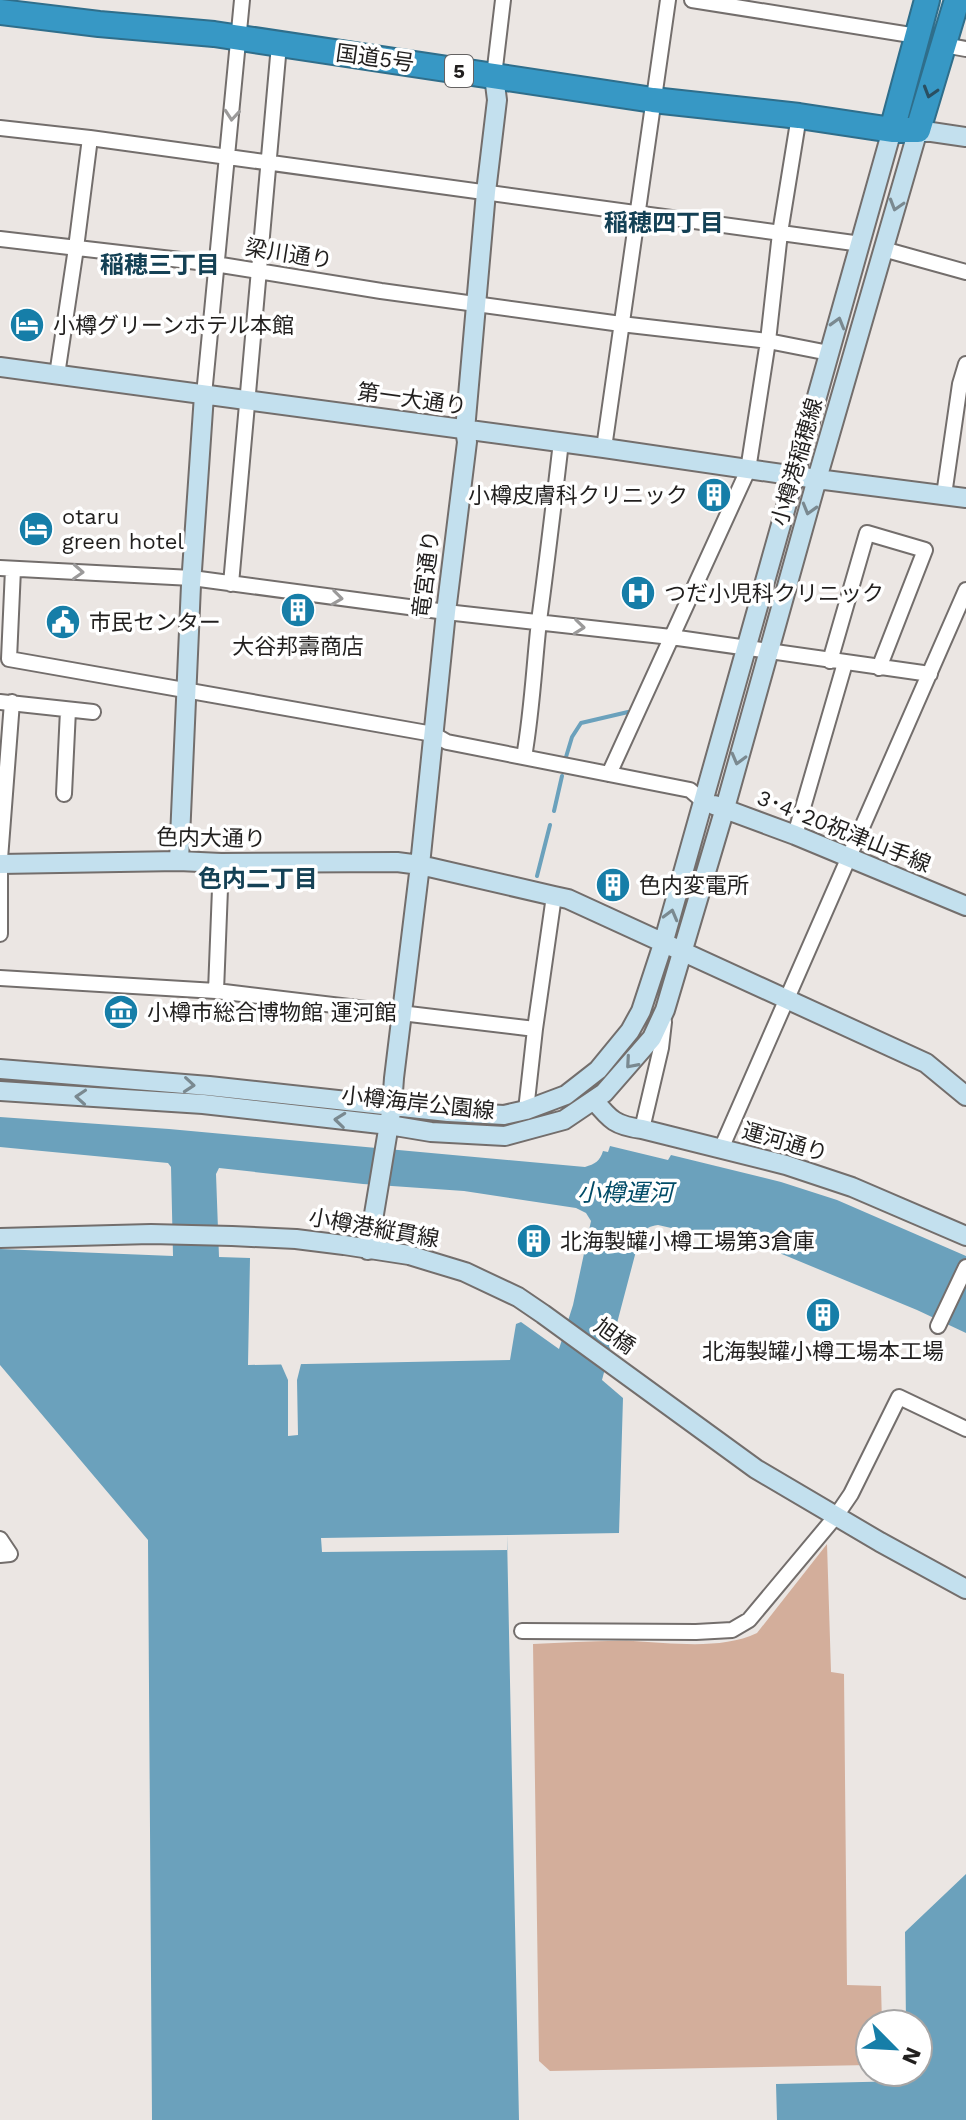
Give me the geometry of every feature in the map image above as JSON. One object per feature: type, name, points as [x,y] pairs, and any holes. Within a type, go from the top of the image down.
[{"type":"highway","points":[[892,130],[927,0]]},
{"type":"highway","points":[[918,130],[955,47],[957,0]]},
{"type":"highway","name":"国道5号","points":[[0,12],[239,38],[653,100],[892,130],[918,130]]},
{"type":"street","points":[[179,861],[204,395],[242,0]]},
{"type":"street","points":[[494,76],[503,0]]},
{"type":"street","points":[[604,448],[668,0]]},
{"type":"street","points":[[692,0],[917,36]]},
{"type":"street","points":[[231,584],[279,45]]},
{"type":"street","name":"竜宮通り","points":[[368,1250],[392,1106],[467,442],[465,430],[476,304],[497,100],[494,76]]},
{"type":"street","points":[[609,774],[748,470],[799,116]]},
{"type":"street","points":[[0,128],[861,244]]},
{"type":"street","name":"小樽港稲穂線","points":[[704,802],[892,130]]},
{"type":"street","points":[[918,130],[966,137]]},
{"type":"street","name":"小樽港稲穂線","points":[[725,808],[918,130]]},
{"type":"street","points":[[57,375],[90,138]]},
{"type":"street","name":"梁川通り","points":[[0,239],[215,264],[476,304],[768,341],[829,353]]},
{"type":"street","points":[[883,249],[966,272]]},
{"type":"street","points":[[944,495],[960,384],[966,364]]},
{"type":"street","name":"第一大通り","points":[[0,367],[966,498]]},
{"type":"street","points":[[524,757],[531,719],[561,442]]},
{"type":"street","points":[[795,835],[867,533],[925,550],[879,668]]},
{"type":"street","points":[[704,802],[690,790],[447,742],[433,734],[9,659],[6,568],[192,578],[446,612],[671,637],[930,674]]},
{"type":"street","points":[[721,1149],[966,590]]},
{"type":"street","points":[[0,934],[6,702],[93,712]]},
{"type":"street","points":[[64,794],[68,710]]},
{"type":"street","name":"3･4･20祝津山手線","points":[[704,802],[795,835],[966,906]]},
{"type":"street","name":"小樽海岸公園線","points":[[0,1069],[504,1115],[566,1095],[598,1070],[630,1031],[641,1011],[704,802]]},
{"type":"street","name":"小樽海岸公園線","points":[[0,1091],[203,1104],[431,1132],[505,1136],[564,1120],[614,1083],[652,1038],[665,1010],[725,808]]},
{"type":"street","name":"色内大通り","points":[[0,863],[397,862],[568,899],[926,1063],[966,1096]]},
{"type":"street","points":[[216,991],[221,863]]},
{"type":"street","points":[[526,1110],[554,896]]},
{"type":"street","points":[[0,978],[216,991],[535,1029]]},
{"type":"street","points":[[642,1129],[661,1048],[665,1010]]},
{"type":"street","name":"運河通り","points":[[594,1100],[613,1122],[786,1165],[852,1187],[966,1236]]},
{"type":"street","name":"小樽港縦貫線","points":[[0,1238],[151,1234],[296,1239],[344,1245],[409,1255],[465,1272],[518,1297],[543,1314]]},
{"type":"street","points":[[941,1320],[966,1267]]},
{"type":"street","name":"旭橋","points":[[543,1314],[756,1469],[966,1589]]},
{"type":"street","points":[[522,1631],[732,1630],[749,1620],[836,1516],[851,1494],[899,1397],[966,1429]]},
{"type":"street","points":[[0,1539],[10,1554],[0,1555]]},
{"type":"shaded area","points":[[827,1544],[831,1672],[844,1674],[847,1985],[881,1986],[882,2008],[854,2008],[854,2065],[550,2071],[539,2061],[533,1644],[621,1641],[713,1644],[757,1633]]},
{"type":"water","name":"小樽運河","points":[[0,1117],[169,1129],[585,1167],[597,1162],[610,1146],[668,1160],[671,1155],[781,1182],[837,1200],[966,1256],[966,1333],[777,1252],[658,1225],[648,1228],[640,1236],[602,1380],[623,1398],[619,1533],[507,1535],[519,2120],[152,2120],[148,1540],[0,1365],[0,1249],[173,1256],[171,1167],[168,1163],[0,1147]],"holes":[[[219,1168],[363,1184],[464,1191],[576,1208],[586,1213],[591,1221],[573,1305],[559,1349],[521,1322],[516,1324],[510,1360],[248,1365],[250,1258],[219,1257],[216,1174]]]},
{"type":"water","points":[[966,1874],[966,2120],[777,2120],[776,2084],[854,2082],[854,2088],[934,2088],[934,2008],[906,2008],[905,1932]]},
{"type":"pier","points":[[281,1364],[301,1364],[297,1380],[298,1435],[288,1436],[288,1380]]},
{"type":"pier","points":[[507,1535],[507,1550],[322,1552],[321,1538]]},
{"type":"waterway","points":[[566,757],[572,737],[581,723],[628,712]]},
{"type":"waterway","points":[[554,811],[562,776]]},
{"type":"waterway","points":[[537,876],[550,825]]},
{"type":"place","name":"小樽グリーンホテル本館","points":[[27,325]]},
{"type":"place","name":"小樽皮膚科クリニック","points":[[714,495]]},
{"type":"place","name":"otaru green hotel","points":[[36,529]]},
{"type":"place","name":"つだ小児科クリニック","points":[[638,593]]},
{"type":"place","name":"大谷邦壽商店","points":[[298,610]]},
{"type":"place","name":"市民センター","points":[[63,622]]},
{"type":"place","name":"色内変電所","points":[[613,885]]},
{"type":"place","name":"小樽市総合博物館 運河館","points":[[121,1012]]},
{"type":"place","name":"北海製罐小樽工場第3倉庫","points":[[534,1241]]},
{"type":"place","name":"北海製罐小樽工場本工場","points":[[823,1315]]},
{"type":"district","name":"稲穂四丁目","points":[[664,223]]},
{"type":"district","name":"稲穂三丁目","points":[[160,265]]},
{"type":"district","name":"色内二丁目","points":[[258,879]]}]
